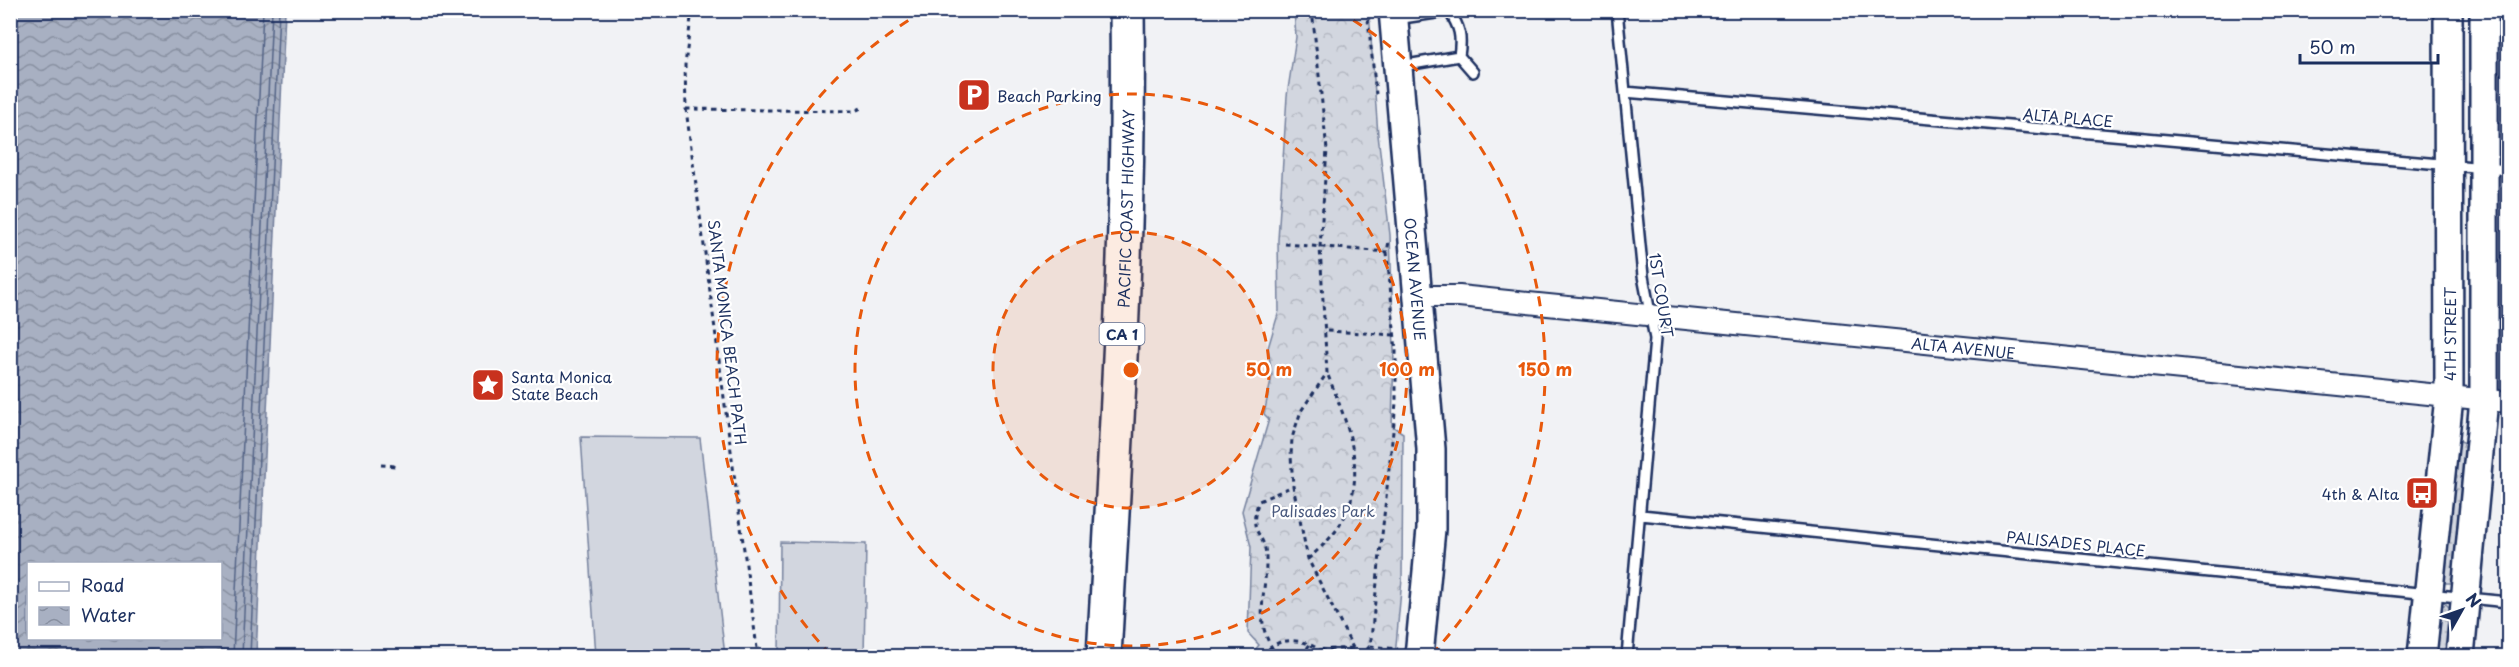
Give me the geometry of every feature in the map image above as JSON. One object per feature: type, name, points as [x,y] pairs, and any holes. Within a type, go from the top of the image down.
[{"type":"highway","name":"PACIFIC COAST HIGHWAY","points":[[1104,657],[1123,301],[1128,97],[1127,10]]},
{"type":"street","name":"4TH STREET","points":[[2422,657],[2449,397],[2448,10]]},
{"type":"street","points":[[2460,657],[2496,401],[2497,169],[2484,10]]},
{"type":"street","name":"OCEAN AVENUE","points":[[1394,15],[1432,487],[1408,653]]},
{"type":"street","name":"ALTA AVENUE","points":[[1418,296],[1459,296],[2496,401]]},
{"type":"lane","name":"1ST COURT","points":[[1617,10],[1643,276],[1655,339],[1627,657]]},
{"type":"lane","points":[[1394,15],[1449,11],[1460,26],[1462,40],[1459,56]]},
{"type":"lane","points":[[1399,67],[1459,56]]},
{"type":"lane","points":[[1459,56],[1473,72]]},
{"type":"lane","name":"ALTA PLACE","points":[[1625,92],[2497,169]]},
{"type":"lane","name":"PALISADES PLACE","points":[[1641,515],[2508,602]]},
{"type":"path","name":"SANTA MONICA BEACH PATH","points":[[692,10],[685,65],[687,109],[758,657]]},
{"type":"path","points":[[1308,559],[1335,532],[1348,508],[1357,482],[1348,425],[1327,373],[1320,247],[1327,150],[1312,10]]},
{"type":"path","points":[[1367,10],[1377,104]]},
{"type":"path","points":[[687,109],[855,111],[861,108]]},
{"type":"path","points":[[1327,373],[1301,411],[1292,438],[1293,486],[1308,559],[1353,648],[1361,655],[1370,646],[1396,403],[1395,335],[1387,252],[1390,235]]},
{"type":"path","points":[[1285,244],[1393,252]]},
{"type":"path","points":[[1326,331],[1400,334]]},
{"type":"path","points":[[381,465],[396,466]]},
{"type":"path","points":[[1278,657],[1270,647],[1261,614],[1266,557],[1264,546],[1256,533],[1253,518],[1259,501],[1293,486]]},
{"type":"path","points":[[1263,657],[1270,647],[1292,639],[1310,644],[1320,650],[1353,648]]},
{"type":"path","points":[[1302,657],[1310,644]]},
{"type":"path","points":[[1370,646],[1408,653]]},
{"type":"path","points":[[1392,657],[1393,649]]},
{"type":"path","points":[[1320,650],[1322,657]]},
{"type":"path","points":[[1272,657],[1275,652]]},
{"type":"green space","name":"Palisades Park","points":[[1294,11],[1369,11],[1378,135],[1390,235],[1394,350],[1392,426],[1403,433],[1402,579],[1395,656],[1250,656],[1259,645],[1248,633],[1251,547],[1242,511],[1269,419],[1264,414],[1272,376],[1268,348],[1279,311],[1278,240],[1287,96],[1296,37]]},
{"type":"green space","points":[[581,437],[700,438],[725,656],[596,656]]},
{"type":"green space","points":[[2458,440],[2468,444],[2457,580],[2453,583],[2442,583]]},
{"type":"green space","points":[[780,542],[866,544],[864,656],[779,656]]},
{"type":"green space","points":[[2446,604],[2453,611],[2450,656],[2430,656],[2437,608]]},
{"type":"water","points":[[10,11],[285,11],[256,656],[11,656]]},
{"type":"place","name":"Beach Parking","points":[[974,95]]},
{"type":"place","name":"Santa Monica State Beach","points":[[488,385]]},
{"type":"place","name":"4th & Alta","points":[[2422,493]]}]
